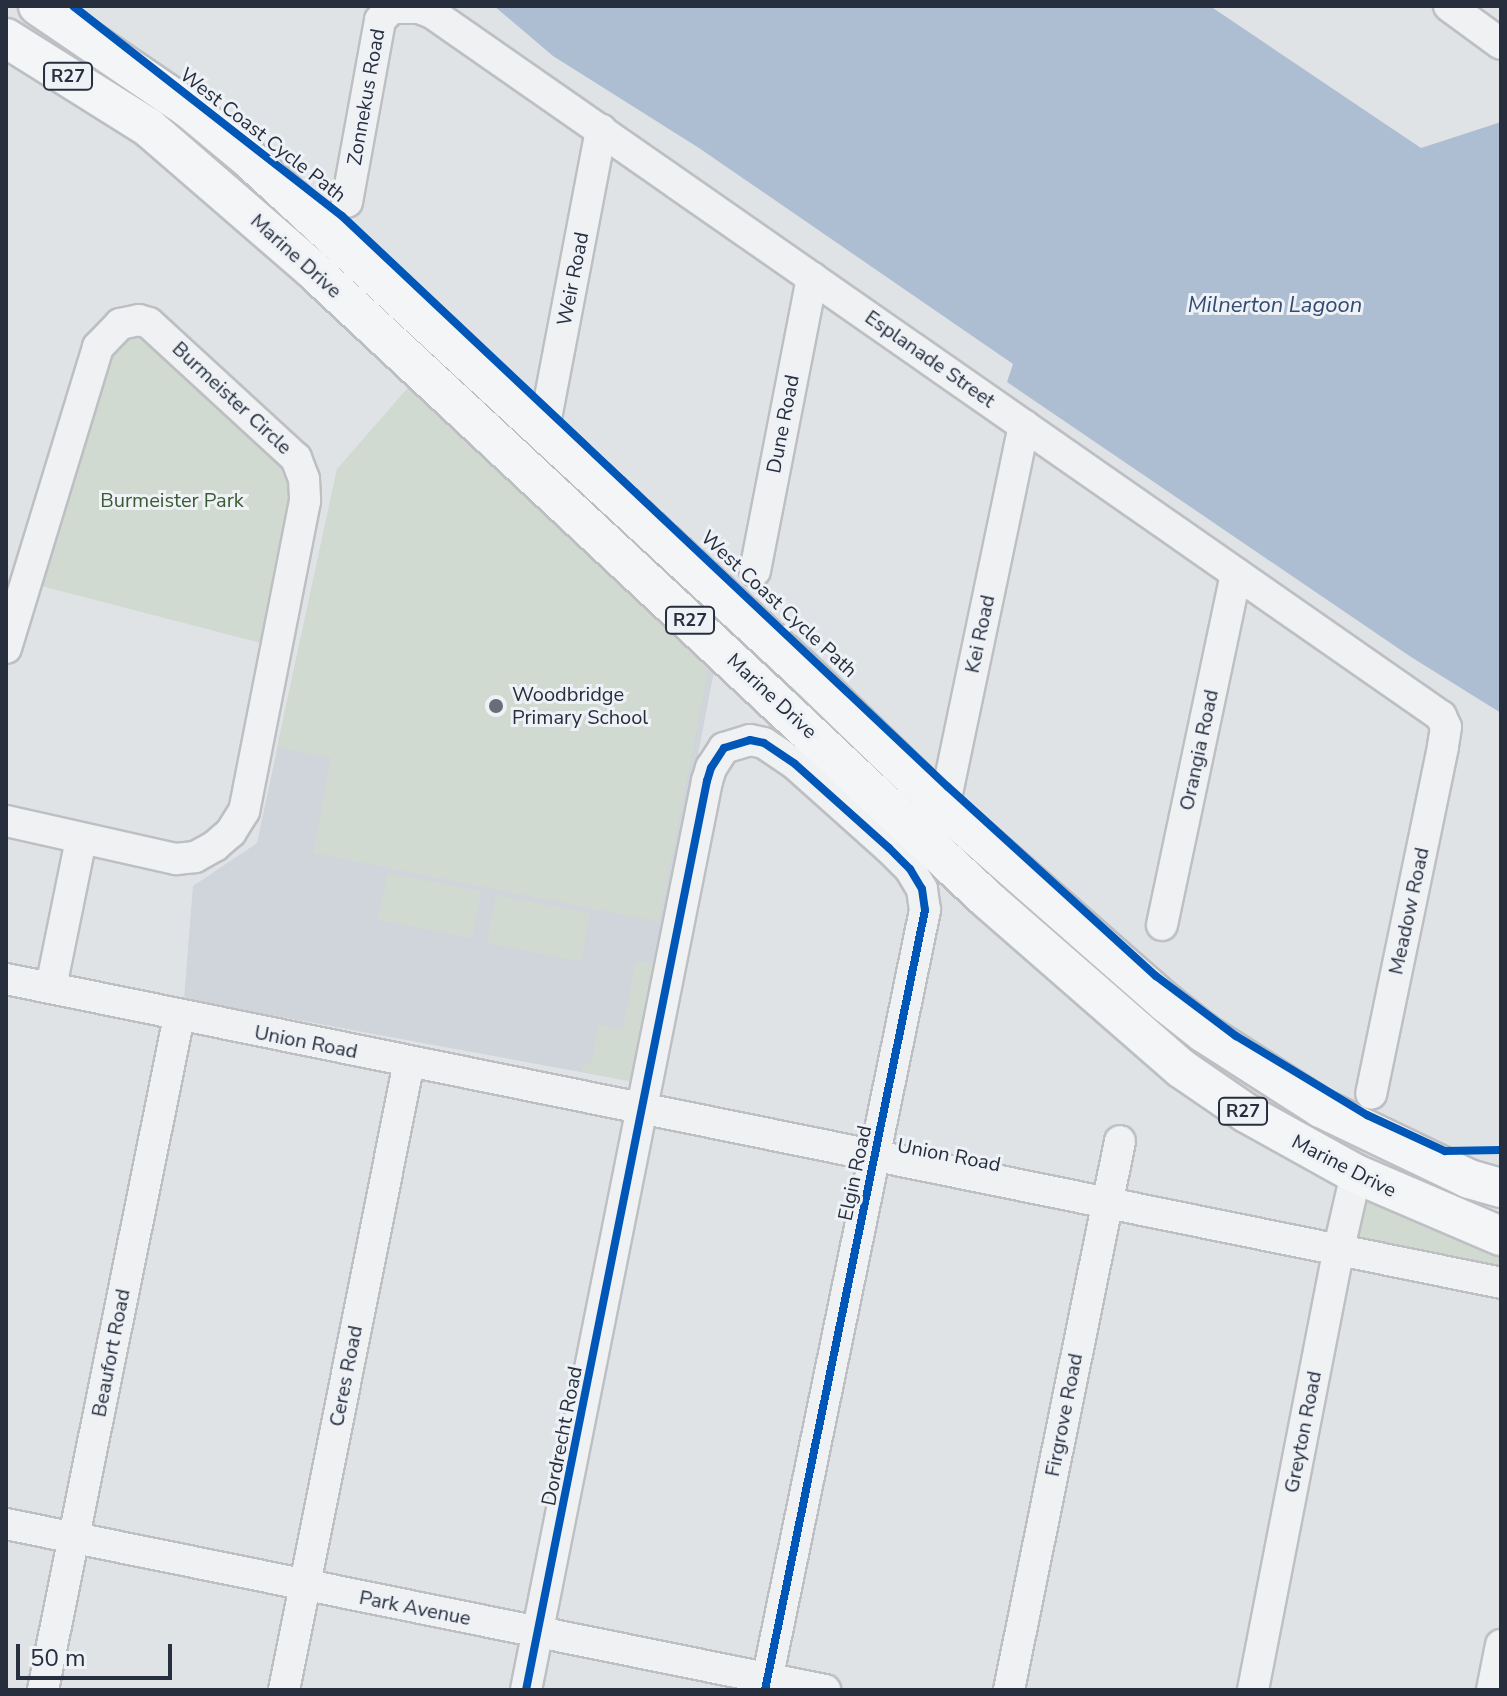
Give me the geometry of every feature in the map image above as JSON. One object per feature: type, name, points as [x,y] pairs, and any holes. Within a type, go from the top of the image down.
[{"type":"main road","name":"Marine Drive","points":[[38,6],[188,108],[248,158],[805,673],[934,824],[1101,1002],[1182,1069],[1246,1113],[1356,1174],[1501,1236]]},
{"type":"main road","name":"Marine Drive","points":[[6,38],[129,112],[314,271],[934,824],[1204,1033],[1275,1081],[1371,1135],[1469,1179],[1501,1188]]},
{"type":"street","points":[[1449,6],[1501,44]]},
{"type":"street","name":"Esplanade Street","points":[[404,7],[432,13],[601,129],[1441,716],[1446,727]]},
{"type":"street","name":"Zonnekus Road","points":[[347,202],[376,29],[384,13],[404,7]]},
{"type":"street","name":"Weir Road","points":[[544,429],[601,129]]},
{"type":"street","name":"Dune Road","points":[[755,571],[812,277]]},
{"type":"street","name":"Burmeister Circle","points":[[6,648],[98,347],[120,324],[129,320],[149,323],[296,458],[304,479],[305,501],[244,811],[231,832],[195,857],[176,859],[6,821]]},
{"type":"street","name":"Kei Road","points":[[934,824],[1024,425]]},
{"type":"street","name":"Orangia Road","points":[[1162,925],[1236,574]]},
{"type":"street","name":"Meadow Road","points":[[1371,1094],[1446,727]]},
{"type":"street","name":"Dordrecht Road","points":[[526,1690],[711,768],[724,748],[750,740]]},
{"type":"street","name":"Elgin Road","points":[[750,740],[764,743],[795,764],[900,859],[922,889],[923,928],[766,1684]]},
{"type":"street","points":[[51,987],[81,840]]},
{"type":"street","name":"Union Road","points":[[6,979],[179,1017],[1501,1283]]},
{"type":"street","name":"Beaufort Road","points":[[43,1690],[179,1017]]},
{"type":"street","name":"Ceres Road","points":[[284,1690],[409,1062]]},
{"type":"street","name":"Firgrove Road","points":[[1009,1690],[1120,1141]]},
{"type":"street","name":"Greyton Road","points":[[1253,1690],[1356,1174]]},
{"type":"street","name":"Park Avenue","points":[[6,1524],[304,1587],[538,1632],[766,1684],[825,1690]]},
{"type":"street","points":[[1492,1690],[1501,1645]]},
{"type":"shaded area","name":"Woodbridge Primary School","points":[[337,469],[715,666],[635,1082],[184,999],[193,886],[257,843]]},
{"type":"green space","name":"Burmeister Park","points":[[129,320],[296,458],[276,647],[26,582],[71,433]]},
{"type":"green space","name":"Woodbridge Primary School","points":[[412,383],[710,662],[659,922],[313,853],[331,758],[277,747],[337,469]]},
{"type":"green space","points":[[387,873],[481,891],[472,938],[378,920]]},
{"type":"green space","points":[[496,895],[590,913],[581,961],[487,943]]},
{"type":"green space","points":[[636,961],[657,965],[635,1082],[582,1072],[584,1063],[591,1064],[598,1025],[623,1029]]},
{"type":"green space","points":[[1356,1174],[1501,1236],[1501,1283],[1339,1248]]},
{"type":"water","name":"Milnerton Lagoon","points":[[494,6],[1210,6],[1421,148],[1501,122],[1501,713],[1411,657],[1007,382],[1013,364],[699,148],[553,56]]},
{"type":"cycle path","name":"West Coast Cycle Path","points":[[73,6],[342,216],[948,787],[1156,976],[1236,1036],[1367,1115],[1445,1151],[1501,1150]]},
{"type":"cycle path","points":[[526,1690],[707,781],[724,748],[750,740],[764,743],[795,764],[889,848],[910,869],[922,889],[925,910],[765,1690]]},
{"type":"place","name":"Woodbridge Primary School","points":[[496,706]]}]
